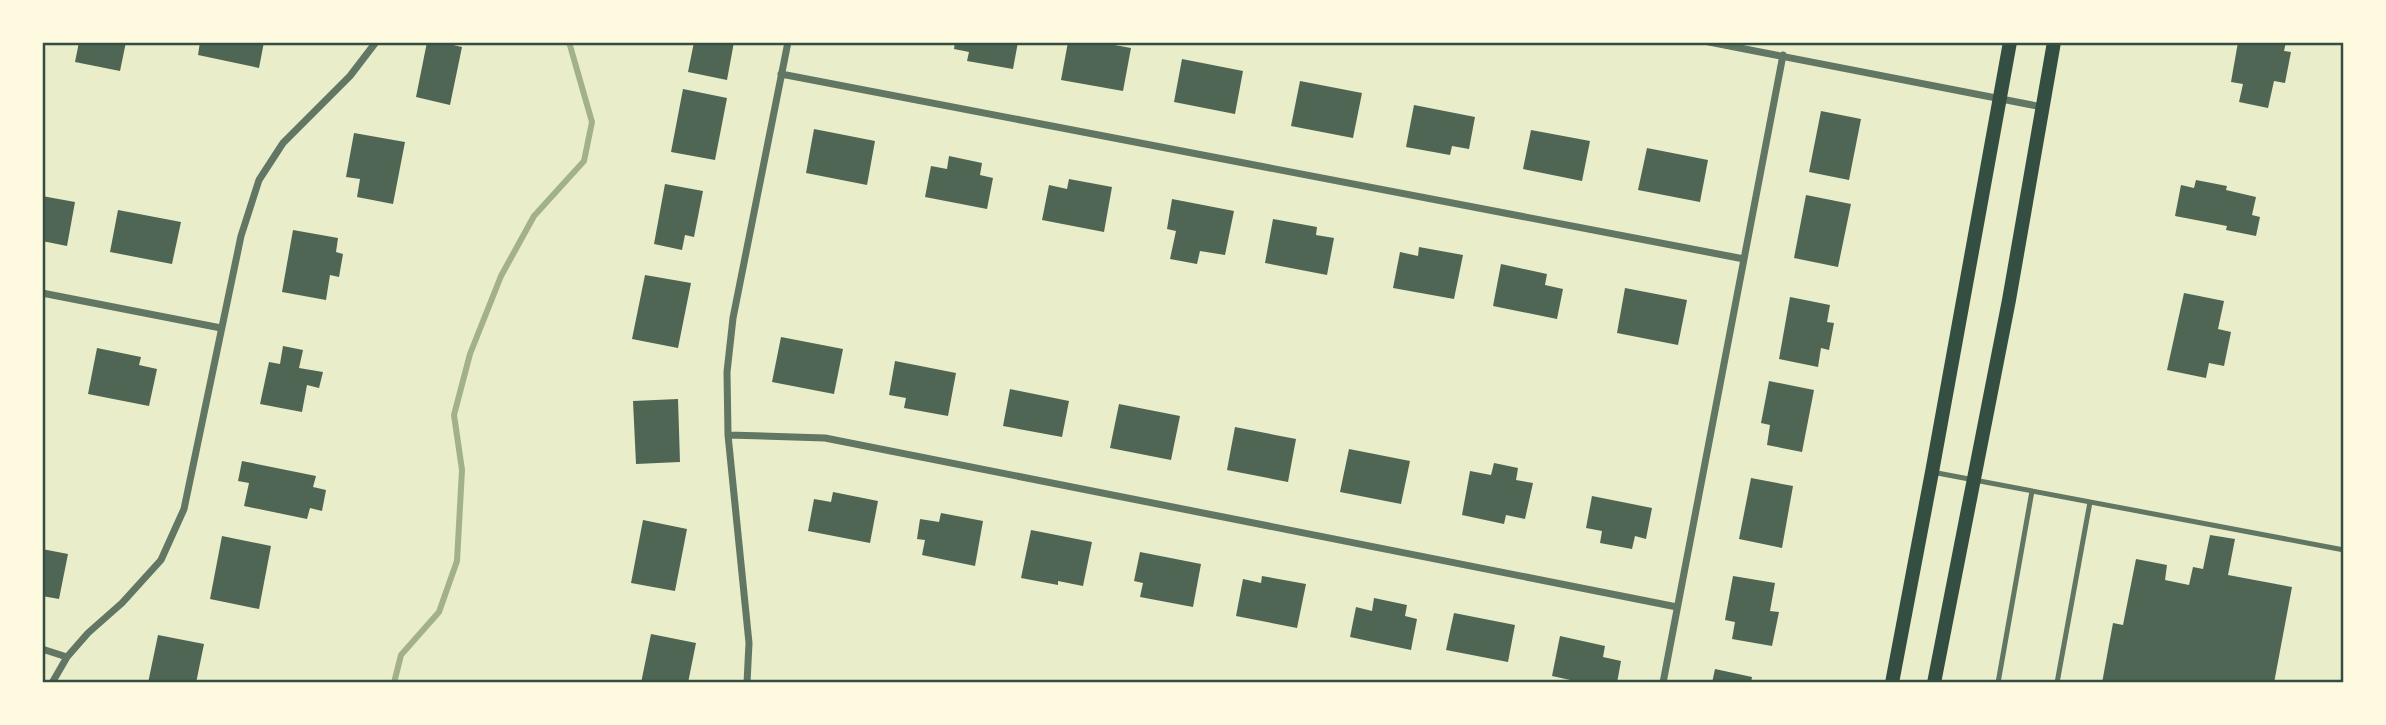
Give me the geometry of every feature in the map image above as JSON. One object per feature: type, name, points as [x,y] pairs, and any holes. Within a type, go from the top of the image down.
[{"type":"main road","points":[[1892,683],[1933,472],[2010,42]]},
{"type":"main road","points":[[1934,683],[2009,300],[2054,42]]},
{"type":"street","points":[[52,683],[67,657],[88,633],[122,603],[161,560],[184,509],[240,236],[260,180],[283,143],[350,76],[376,42]]},
{"type":"street","points":[[747,683],[749,643],[728,435],[727,372],[733,318],[788,42]]},
{"type":"street","points":[[1709,42],[2043,107]]},
{"type":"street","points":[[1663,683],[1783,55]]},
{"type":"street","points":[[782,74],[1744,259]]},
{"type":"street","points":[[42,293],[221,328]]},
{"type":"street","points":[[728,435],[825,438],[1677,607]]},
{"type":"street","points":[[42,649],[67,657]]},
{"type":"lane","points":[[1933,472],[2344,550]]},
{"type":"lane","points":[[1998,683],[2032,491]]},
{"type":"lane","points":[[2057,683],[2090,502]]},
{"type":"building","points":[[79,42],[126,42],[120,71],[75,62]]},
{"type":"building","points":[[200,42],[264,42],[259,68],[198,55]]},
{"type":"building","points":[[427,42],[462,47],[450,105],[416,97]]},
{"type":"building","points":[[694,42],[734,42],[727,80],[688,72]]},
{"type":"building","points":[[955,42],[1018,42],[1013,69],[967,61],[969,52],[954,49]]},
{"type":"building","points":[[1068,42],[1098,42],[1131,48],[1123,91],[1061,80]]},
{"type":"building","points":[[2238,42],[2286,42],[2284,51],[2291,52],[2285,83],[2274,81],[2268,108],[2239,102],[2243,84],[2231,82]]},
{"type":"building","points":[[1182,59],[1243,71],[1235,114],[1174,102]]},
{"type":"building","points":[[1300,81],[1362,93],[1353,138],[1291,126]]},
{"type":"building","points":[[683,89],[727,98],[715,160],[671,152]]},
{"type":"building","points":[[1414,105],[1475,117],[1469,149],[1452,146],[1450,155],[1406,147]]},
{"type":"building","points":[[1821,111],[1861,119],[1849,180],[1809,172]]},
{"type":"building","points":[[814,129],[875,141],[867,185],[806,173]]},
{"type":"building","points":[[1531,130],[1590,141],[1582,181],[1523,169]]},
{"type":"building","points":[[354,133],[405,142],[393,204],[357,197],[360,179],[346,177]]},
{"type":"building","points":[[1647,148],[1708,160],[1700,202],[1638,190]]},
{"type":"building","points":[[949,156],[982,163],[980,175],[993,178],[987,209],[925,197],[931,166],[947,169]]},
{"type":"building","points":[[1069,179],[1112,187],[1104,232],[1042,220],[1049,185],[1067,189]]},
{"type":"building","points":[[2196,180],[2227,186],[2226,190],[2256,197],[2252,215],[2260,217],[2256,236],[2226,230],[2227,226],[2175,216],[2181,185],[2194,188]]},
{"type":"building","points":[[665,184],[703,191],[694,237],[685,235],[682,250],[654,244]]},
{"type":"building","points":[[1806,195],[1851,204],[1838,267],[1794,258]]},
{"type":"building","points":[[42,196],[75,202],[67,246],[42,241]]},
{"type":"building","points":[[1172,199],[1234,211],[1225,255],[1200,251],[1197,264],[1170,259],[1176,231],[1167,229]]},
{"type":"building","points":[[118,210],[181,222],[172,264],[110,252]]},
{"type":"building","points":[[1273,219],[1317,227],[1316,235],[1334,238],[1327,275],[1265,263]]},
{"type":"building","points":[[293,230],[338,238],[336,252],[343,254],[339,277],[330,275],[326,300],[282,292]]},
{"type":"building","points":[[1419,247],[1463,255],[1454,299],[1393,288],[1400,252],[1418,256]]},
{"type":"building","points":[[1501,264],[1547,274],[1545,285],[1563,289],[1557,319],[1493,306]]},
{"type":"building","points":[[645,275],[691,283],[678,348],[632,339]]},
{"type":"building","points":[[1625,288],[1687,300],[1678,345],[1617,333]]},
{"type":"building","points":[[2184,293],[2224,301],[2218,329],[2231,332],[2224,366],[2209,363],[2206,378],[2167,370]]},
{"type":"building","points":[[1790,297],[1830,305],[1827,322],[1834,323],[1829,350],[1821,348],[1818,367],[1779,359]]},
{"type":"building","points":[[781,337],[843,349],[834,394],[772,382]]},
{"type":"building","points":[[283,346],[303,350],[299,368],[323,372],[319,388],[307,385],[302,412],[260,404],[269,362],[280,364]]},
{"type":"building","points":[[97,348],[141,357],[139,365],[157,369],[149,406],[88,394]]},
{"type":"building","points":[[895,361],[956,373],[948,416],[904,408],[906,398],[889,395]]},
{"type":"building","points":[[1769,381],[1814,390],[1802,452],[1767,445],[1770,425],[1761,423]]},
{"type":"building","points":[[1010,389],[1069,401],[1062,437],[1003,426]]},
{"type":"building","points":[[678,399],[680,462],[636,464],[633,401]]},
{"type":"building","points":[[1119,404],[1180,416],[1171,460],[1110,448]]},
{"type":"building","points":[[1235,427],[1296,439],[1288,482],[1227,470]]},
{"type":"building","points":[[1349,449],[1410,461],[1401,504],[1340,492]]},
{"type":"building","points":[[242,461],[316,476],[313,487],[326,490],[322,511],[310,508],[307,519],[244,506],[249,483],[238,481]]},
{"type":"building","points":[[1494,463],[1518,468],[1516,480],[1533,483],[1525,519],[1506,515],[1504,524],[1462,515],[1470,471],[1491,475]]},
{"type":"building","points":[[1751,478],[1793,486],[1782,548],[1739,539]]},
{"type":"building","points":[[833,492],[878,501],[870,543],[808,531],[814,499],[831,502]]},
{"type":"building","points":[[1592,496],[1652,508],[1646,539],[1635,536],[1632,549],[1600,543],[1602,531],[1586,528]]},
{"type":"building","points":[[941,513],[983,521],[975,566],[922,555],[925,540],[917,539],[920,519],[939,522]]},
{"type":"building","points":[[643,520],[687,529],[675,591],[631,583]]},
{"type":"building","points":[[1031,530],[1092,542],[1083,586],[1058,581],[1058,585],[1021,578]]},
{"type":"building","points":[[2210,535],[2235,539],[2228,575],[2292,587],[2274,683],[2102,683],[2113,623],[2123,625],[2136,559],[2167,565],[2165,580],[2189,585],[2193,567],[2203,569]]},
{"type":"building","points":[[222,536],[271,546],[259,609],[210,599]]},
{"type":"building","points":[[42,549],[68,554],[59,599],[42,596]]},
{"type":"building","points":[[1140,552],[1201,564],[1193,607],[1140,597],[1143,583],[1134,581]]},
{"type":"building","points":[[1262,576],[1306,584],[1297,628],[1236,616],[1243,579],[1261,583]]},
{"type":"building","points":[[1733,576],[1775,583],[1770,611],[1779,612],[1772,646],[1732,639],[1735,622],[1725,620]]},
{"type":"building","points":[[1374,598],[1407,605],[1405,616],[1417,619],[1411,650],[1350,637],[1356,607],[1372,611]]},
{"type":"building","points":[[1454,613],[1515,625],[1508,662],[1446,650]]},
{"type":"building","points":[[651,634],[696,643],[688,683],[641,683]]},
{"type":"building","points":[[158,635],[204,644],[196,683],[148,683]]},
{"type":"building","points":[[1560,636],[1605,646],[1603,657],[1621,661],[1617,683],[1584,683],[1552,676]]},
{"type":"building","points":[[1715,669],[1752,677],[1751,683],[1712,683]]},
{"type":"waterway","points":[[394,683],[401,655],[439,612],[457,561],[462,470],[454,415],[470,354],[501,276],[534,216],[584,161],[592,122],[569,42]]}]
